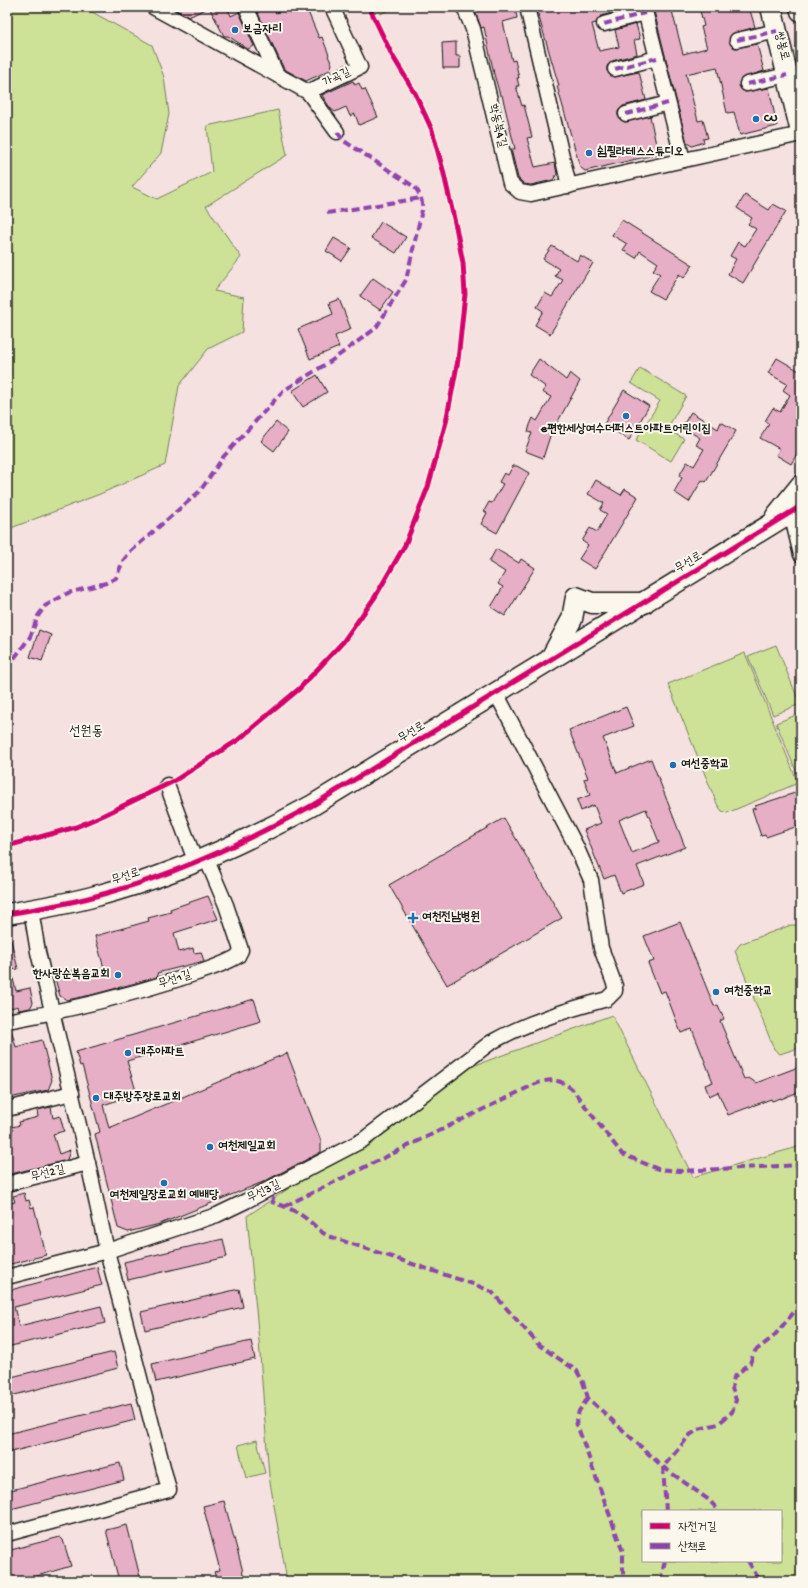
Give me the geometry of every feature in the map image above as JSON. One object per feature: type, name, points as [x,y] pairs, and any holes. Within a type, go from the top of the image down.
[{"type":"street","points":[[153,7],[168,12],[308,92],[337,132]]},
{"type":"street","points":[[246,7],[277,75]]},
{"type":"street","name":"가곡길","points":[[308,92],[360,66],[332,7]]},
{"type":"street","name":"학동북4길","points":[[464,7],[473,28],[512,186],[520,192],[528,194],[569,186],[801,133]]},
{"type":"street","points":[[527,7],[569,186]]},
{"type":"street","name":"쌍봉로","points":[[771,7],[801,133]]},
{"type":"street","points":[[800,7],[801,11]]},
{"type":"street","points":[[604,24],[644,10],[683,160]]},
{"type":"street","points":[[737,40],[777,31]]},
{"type":"street","points":[[615,69],[657,58]]},
{"type":"street","points":[[747,84],[787,75]]},
{"type":"street","points":[[626,114],[668,103]]},
{"type":"street","points":[[766,528],[801,485]]},
{"type":"street","points":[[796,510],[801,555]]},
{"type":"street","name":"무선로","points":[[7,914],[103,894],[142,883],[201,860],[260,834],[313,805],[796,510]]},
{"type":"street","points":[[550,660],[572,620],[576,597],[592,603],[644,603]]},
{"type":"street","name":"무선3길","points":[[7,1277],[107,1251],[217,1215],[277,1186],[353,1146],[490,1043],[506,1034],[533,1022],[607,999],[612,995],[615,986],[601,948],[591,880],[576,846],[496,693]]},
{"type":"street","name":"무선1길","points":[[7,1021],[52,1013],[154,987],[222,964],[238,956],[241,950],[226,905],[201,860],[167,785]]},
{"type":"street","points":[[7,1534],[169,1490],[107,1251],[72,1093],[38,952],[31,910]]},
{"type":"street","points":[[7,1109],[72,1093]]},
{"type":"street","name":"무선2길","points":[[7,1184],[88,1163]]},
{"type":"green space","points":[[7,7],[83,7],[152,45],[164,77],[169,114],[161,153],[132,187],[157,199],[212,172],[207,126],[278,110],[287,155],[206,206],[241,257],[214,291],[244,297],[242,332],[208,349],[179,386],[165,465],[100,494],[11,528],[7,528]]},
{"type":"green space","points":[[377,7],[395,7],[380,14]]},
{"type":"green space","points":[[640,368],[686,396],[667,429],[684,439],[671,461],[636,440],[660,401],[631,383]]},
{"type":"green space","points":[[776,645],[800,704],[773,715],[748,656]]},
{"type":"green space","points":[[745,653],[798,783],[727,813],[722,811],[717,804],[668,684]]},
{"type":"green space","points":[[801,713],[801,777],[799,778],[776,723]]},
{"type":"green space","points":[[791,925],[797,925],[801,928],[801,1047],[780,1054],[774,1049],[735,951],[740,944]]},
{"type":"green space","points":[[612,1015],[693,1177],[801,1146],[801,1581],[287,1581],[269,1476],[259,1341],[247,1216],[473,1066]]},
{"type":"green space","points":[[257,1440],[265,1473],[246,1478],[238,1445]]},
{"type":"building","points":[[171,7],[209,7],[189,17]]},
{"type":"building","name":"보금자리","points":[[209,7],[227,7],[231,16],[239,12],[254,46],[248,49],[228,36],[224,36]]},
{"type":"building","points":[[255,7],[274,7],[276,13],[290,7],[306,7],[319,38],[322,37],[329,55],[328,56],[332,64],[330,70],[306,81],[284,69]]},
{"type":"building","points":[[474,7],[515,7],[517,18],[503,22],[512,61],[515,60],[519,78],[517,78],[519,86],[516,86],[522,106],[524,105],[532,137],[527,138],[535,167],[555,163],[557,174],[553,180],[531,185],[524,184],[518,178],[511,149],[515,149],[502,95],[500,95],[494,74],[484,27],[481,28]]},
{"type":"building","points":[[536,7],[625,7],[626,9],[601,16],[596,23],[592,24],[599,51],[619,47],[615,30],[636,24],[640,39],[634,40],[637,54],[612,61],[607,66],[607,71],[613,77],[639,72],[646,100],[623,106],[618,111],[618,116],[624,122],[650,116],[658,154],[585,171],[580,167],[557,86],[559,86]]},
{"type":"building","points":[[653,7],[671,7],[683,54],[707,48],[701,27],[704,26],[699,7],[749,7],[755,27],[732,34],[729,42],[735,48],[757,44],[764,71],[742,78],[739,86],[745,92],[769,88],[777,126],[740,135],[734,112],[727,113],[717,67],[686,74],[698,121],[703,120],[708,138],[703,139],[704,142],[692,146],[687,143]]},
{"type":"building","points":[[456,42],[456,56],[460,56],[460,68],[443,68],[442,43]]},
{"type":"building","points":[[353,81],[355,85],[359,83],[362,90],[365,89],[378,117],[359,125],[355,114],[350,116],[346,107],[335,112],[330,108],[322,95]]},
{"type":"building","points":[[745,195],[769,210],[773,204],[786,211],[743,283],[728,274],[736,259],[730,256],[738,242],[745,246],[756,229],[748,224],[752,218],[737,208]]},
{"type":"building","points":[[622,220],[693,265],[684,278],[679,274],[663,299],[649,291],[660,274],[653,270],[658,263],[640,251],[636,258],[623,250],[627,244],[612,235]]},
{"type":"building","points":[[381,222],[406,237],[396,253],[371,238]]},
{"type":"building","points":[[334,238],[351,248],[342,261],[326,251]]},
{"type":"building","points":[[552,246],[577,261],[580,255],[593,263],[550,334],[535,325],[543,311],[537,307],[545,293],[552,297],[563,280],[555,276],[559,269],[543,259]]},
{"type":"building","points":[[373,278],[393,292],[380,310],[360,296]]},
{"type":"building","points":[[339,299],[351,329],[335,336],[339,347],[310,359],[298,329],[333,314],[329,303]]},
{"type":"building","points":[[777,358],[801,372],[801,447],[791,464],[776,455],[780,449],[760,438],[769,424],[765,421],[773,408],[780,412],[790,395],[783,390],[787,384],[768,373]]},
{"type":"building","points":[[539,359],[566,380],[570,373],[580,381],[550,436],[543,458],[525,451],[532,433],[528,432],[533,418],[537,421],[551,397],[542,392],[546,387],[529,375]]},
{"type":"building","points":[[317,375],[327,392],[303,407],[292,391]]},
{"type":"building","name":"e편한세상여수더퍼스트아파트어린이집","points":[[624,390],[649,406],[629,440],[604,424]]},
{"type":"building","points":[[691,412],[718,429],[721,422],[736,431],[706,482],[702,480],[689,502],[674,492],[682,478],[679,476],[687,462],[694,466],[704,449],[696,445],[700,438],[682,427]]},
{"type":"building","points":[[276,422],[288,432],[274,451],[261,441]]},
{"type":"building","points":[[513,466],[517,466],[529,473],[497,533],[481,524],[487,513],[484,511],[489,502],[492,503],[503,484],[499,482],[504,473],[508,475]]},
{"type":"building","points":[[596,480],[621,495],[625,489],[638,497],[595,569],[579,559],[588,545],[582,541],[590,528],[597,532],[607,514],[600,510],[604,503],[588,494]]},
{"type":"building","points":[[496,549],[519,563],[521,559],[535,568],[505,616],[491,607],[503,587],[498,584],[505,572],[489,562]]},
{"type":"building","points":[[39,630],[51,635],[42,661],[30,657]]},
{"type":"building","name":"여선중학교","points":[[626,707],[634,726],[603,738],[617,773],[651,759],[685,847],[637,866],[644,884],[621,893],[614,875],[604,879],[584,830],[601,823],[594,805],[581,811],[577,800],[590,795],[584,779],[588,778],[569,730]],"holes":[[[646,809],[659,842],[632,853],[619,820]]]},
{"type":"building","points":[[801,791],[801,825],[766,837],[765,835],[761,836],[752,809],[756,808],[755,806]]},
{"type":"building","name":"여천전남병원","points":[[504,818],[562,918],[447,985],[389,885]]},
{"type":"building","points":[[208,896],[218,919],[174,933],[179,952],[193,948],[194,953],[201,952],[204,961],[157,973],[158,977],[91,995],[67,1000],[60,996],[54,975],[73,970],[74,976],[104,968],[95,936],[149,921],[148,918],[171,912],[170,909]]},
{"type":"building","name":"여천중학교","points":[[680,922],[714,1006],[718,1005],[724,1019],[720,1021],[744,1079],[749,1078],[756,1083],[801,1066],[801,1091],[781,1099],[772,1101],[771,1099],[728,1115],[718,1092],[709,1096],[705,1085],[713,1082],[692,1029],[681,1033],[665,991],[660,993],[648,963],[654,961],[644,936]]},
{"type":"building","points":[[11,940],[18,969],[11,970],[16,991],[30,988],[33,1003],[30,1008],[19,1010],[18,1006],[7,1009],[7,941]]},
{"type":"building","name":"여천제일교회","points":[[254,999],[261,1021],[127,1061],[137,1094],[103,1105],[109,1128],[287,1053],[321,1141],[321,1152],[263,1182],[160,1224],[128,1232],[118,1228],[95,1134],[100,1132],[82,1065],[80,1066],[76,1052]]},
{"type":"building","points":[[7,1029],[11,1029],[16,1047],[42,1040],[52,1080],[48,1090],[9,1098],[7,1089]]},
{"type":"building","points":[[51,1107],[53,1118],[60,1116],[64,1131],[53,1134],[59,1154],[70,1150],[67,1160],[7,1175],[7,1131],[13,1130],[12,1127],[20,1125],[19,1122],[38,1117],[37,1110]]},
{"type":"building","points":[[24,1193],[26,1201],[29,1200],[31,1208],[34,1207],[46,1255],[7,1265],[7,1204],[15,1202],[13,1196]]},
{"type":"building","points":[[223,1239],[227,1257],[128,1280],[124,1262]]},
{"type":"building","points":[[97,1267],[102,1285],[14,1307],[19,1326],[101,1306],[105,1323],[7,1347],[7,1291]]},
{"type":"building","points":[[239,1289],[243,1307],[145,1330],[141,1312]]},
{"type":"building","points":[[251,1341],[255,1359],[156,1382],[152,1364]]},
{"type":"building","points":[[114,1352],[118,1368],[7,1397],[7,1378]]},
{"type":"building","points":[[131,1403],[135,1420],[7,1453],[7,1434]]},
{"type":"building","points":[[120,1463],[124,1480],[7,1510],[7,1491]]},
{"type":"building","points":[[224,1501],[242,1568],[244,1581],[217,1581],[214,1572],[220,1570],[203,1506]]},
{"type":"building","points":[[127,1525],[141,1581],[119,1581],[106,1530]]},
{"type":"building","points":[[60,1537],[63,1540],[71,1566],[20,1581],[7,1581],[7,1551]]},
{"type":"marked path","points":[[604,24],[645,13]]},
{"type":"marked path","points":[[737,40],[777,31]]},
{"type":"marked path","points":[[615,69],[657,58]]},
{"type":"marked path","points":[[747,84],[787,75]]},
{"type":"marked path","points":[[626,114],[668,103]]},
{"type":"marked path","points":[[7,668],[30,637],[38,616],[45,606],[68,593],[106,583],[116,578],[123,561],[130,552],[200,491],[224,456],[283,391],[331,361],[376,328],[406,280],[422,210],[422,203],[419,194],[413,186],[344,141],[337,132]]},
{"type":"marked path","points":[[327,213],[421,198]]},
{"type":"marked path","points":[[285,1206],[531,1086],[552,1080],[562,1082],[572,1089],[622,1154],[658,1169],[680,1171],[801,1165]]},
{"type":"marked path","points":[[277,1186],[272,1202],[287,1207],[301,1215],[328,1236],[476,1285],[492,1292],[539,1345],[577,1371],[583,1382],[588,1398],[663,1467],[709,1500],[718,1510]]},
{"type":"marked path","points":[[666,1510],[663,1467],[690,1435],[699,1429],[718,1424],[732,1412],[736,1400],[732,1388],[734,1377],[750,1363],[755,1351],[773,1337],[801,1304]]},
{"type":"marked path","points":[[588,1398],[579,1411],[576,1422],[623,1552],[623,1581]]},
{"type":"marked path","points":[[660,1581],[665,1562]]},
{"type":"marked path","points":[[749,1562],[760,1581]]},
{"type":"cycle path","points":[[7,846],[76,827],[104,815],[174,781],[238,740],[299,689],[343,642],[375,597],[405,545],[428,487],[446,422],[458,360],[465,294],[463,263],[443,170],[432,130],[415,93],[392,55],[369,7]]},
{"type":"cycle path","points":[[7,914],[85,899],[153,879],[208,857],[287,819],[313,805],[801,506]]},
{"type":"place","name":"보금자리","points":[[235,30]]},
{"type":"place","name":"CU","points":[[756,119]]},
{"type":"place","name":"쉼필라테스스튜디오","points":[[589,153]]},
{"type":"place","name":"e편한세상여수더퍼스트아파트어린이집","points":[[626,416]]},
{"type":"place","name":"여선중학교","points":[[673,765]]},
{"type":"place","name":"여천전남병원","points":[[413,918]]},
{"type":"place","name":"한사랑순복음교회","points":[[118,975]]},
{"type":"place","name":"여천중학교","points":[[716,992]]},
{"type":"place","name":"대주아파트","points":[[128,1053]]},
{"type":"place","name":"대주방주장로교회","points":[[96,1098]]},
{"type":"place","name":"여천제일교회","points":[[210,1147]]},
{"type":"place","name":"여천제일장로교회 예배당","points":[[164,1183]]},
{"type":"district","name":"선원동","points":[[86,732]]}]
